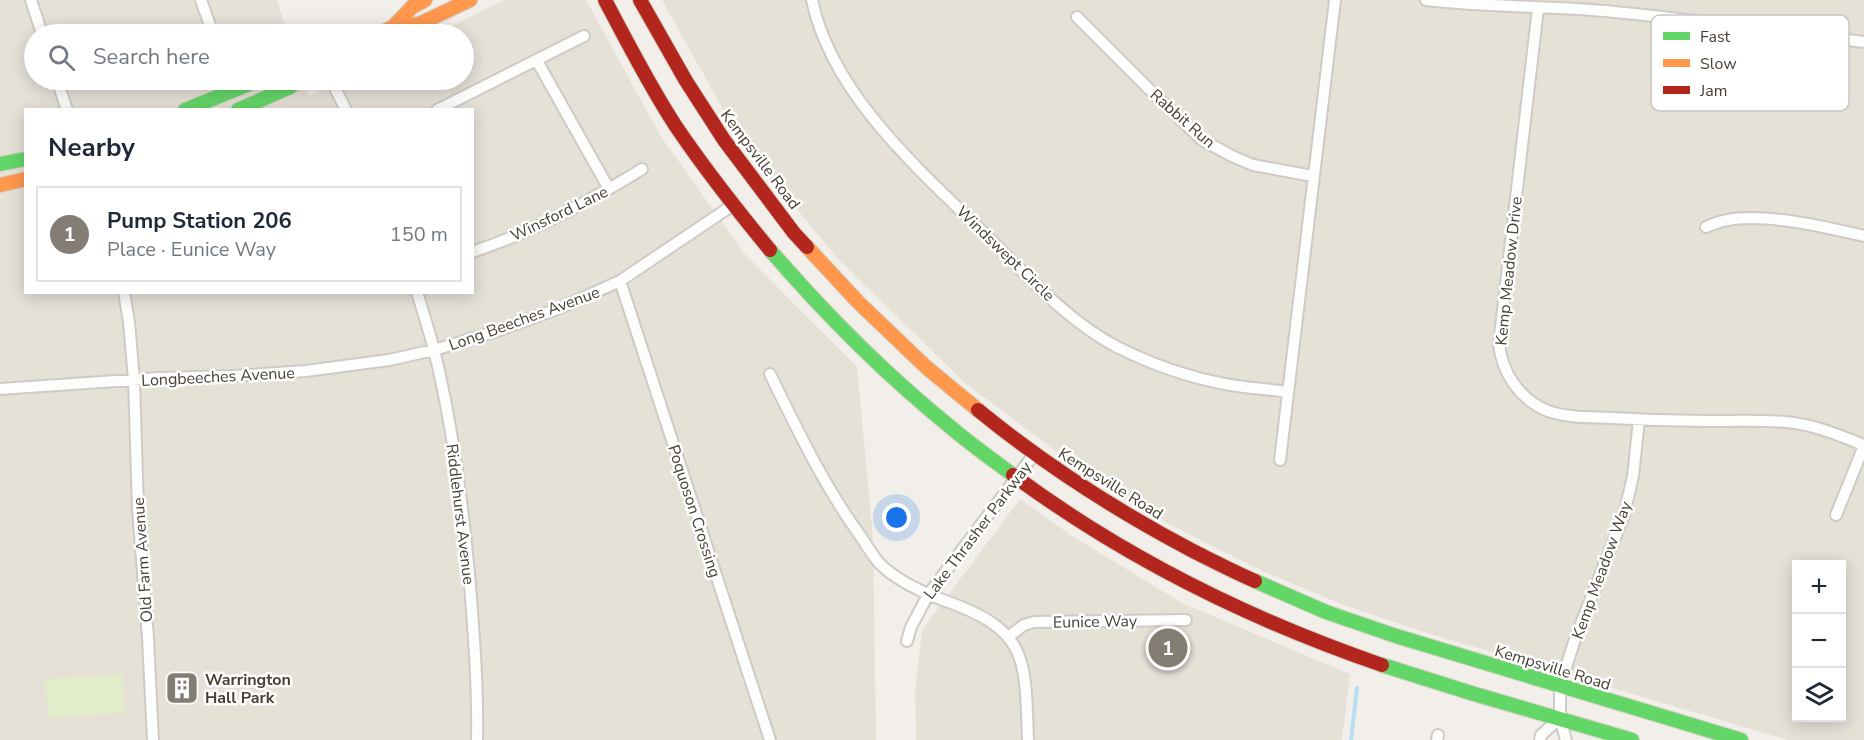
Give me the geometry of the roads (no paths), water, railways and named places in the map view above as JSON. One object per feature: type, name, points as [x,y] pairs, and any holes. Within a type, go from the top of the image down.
[{"type":"main road","points":[[396,24],[412,7],[424,0]]},
{"type":"main road","points":[[419,24],[470,0]]},
{"type":"main road","points":[[605,0],[674,123],[733,205],[780,263],[849,337],[924,406],[981,453],[1064,512],[1119,546],[1171,575],[1239,608],[1365,659],[1632,740]]},
{"type":"main road","name":"Kempsville Road","points":[[640,0],[681,75],[737,159],[800,238],[839,281],[902,344],[979,411],[1092,493],[1187,548],[1277,591],[1371,628],[1741,740]]},
{"type":"main road","points":[[189,108],[224,90]]},
{"type":"main road","points":[[243,108],[283,90]]},
{"type":"main road","points":[[0,164],[24,159]]},
{"type":"main road","points":[[0,185],[24,179]]},
{"type":"street","points":[[31,0],[39,24]]},
{"type":"street","points":[[201,0],[209,24]]},
{"type":"street","name":"Windswept Circle","points":[[812,0],[816,17],[834,60],[878,126],[1036,285],[1072,316],[1116,346],[1183,374],[1225,384],[1288,392]]},
{"type":"street","points":[[1280,460],[1335,0]]},
{"type":"street","points":[[1426,0],[1651,16]]},
{"type":"street","name":"Kemp Meadow Drive","points":[[1538,8],[1499,344],[1501,356],[1512,383],[1525,397],[1545,410],[1563,416],[1639,420],[1786,422],[1812,426],[1864,446]]},
{"type":"street","name":"Rabbit Run","points":[[1077,17],[1202,140],[1253,165],[1313,176]]},
{"type":"street","points":[[441,108],[584,36]]},
{"type":"street","points":[[1849,40],[1864,42]]},
{"type":"street","points":[[537,61],[609,189]]},
{"type":"street","points":[[60,90],[66,108]]},
{"type":"street","points":[[336,90],[345,108]]},
{"type":"street","name":"Winsford Lane","points":[[474,251],[546,222],[642,169]]},
{"type":"street","name":"Long Beeches Avenue","points":[[434,350],[497,331],[560,308],[620,281],[733,205]]},
{"type":"street","points":[[1706,227],[1727,220],[1764,218],[1827,227],[1864,236]]},
{"type":"street","name":"Poquoson Crossing","points":[[620,281],[770,740]]},
{"type":"street","name":"Old Farm Avenue","points":[[124,294],[134,380],[138,509],[153,740]]},
{"type":"street","name":"Riddlehurst Avenue","points":[[418,294],[434,350],[452,440],[465,530],[473,622],[477,740]]},
{"type":"street","name":"Longbeeches Avenue","points":[[0,389],[306,371],[389,360],[434,350]]},
{"type":"street","points":[[770,374],[837,504],[880,564],[928,595],[966,608],[992,621],[1009,636],[1020,656],[1025,674],[1028,740]]},
{"type":"street","name":"Kemp Meadow Way","points":[[1566,740],[1560,718],[1560,686],[1576,636],[1624,515],[1633,476],[1639,420]]},
{"type":"street","points":[[1836,516],[1864,446]]},
{"type":"street","name":"Lake Thrasher Parkway","points":[[907,641],[911,627],[928,595],[1035,453]]},
{"type":"street","name":"Eunice Way","points":[[1009,636],[1024,625],[1034,622],[1186,620]]},
{"type":"street","points":[[1540,740],[1541,735],[1560,718]]},
{"type":"waterway","points":[[1351,740],[1357,688]]},
{"type":"place","name":"Pump Station 206","points":[[1168,648]]},
{"type":"place","name":"Warrington Hall Park","points":[[182,688]]}]
